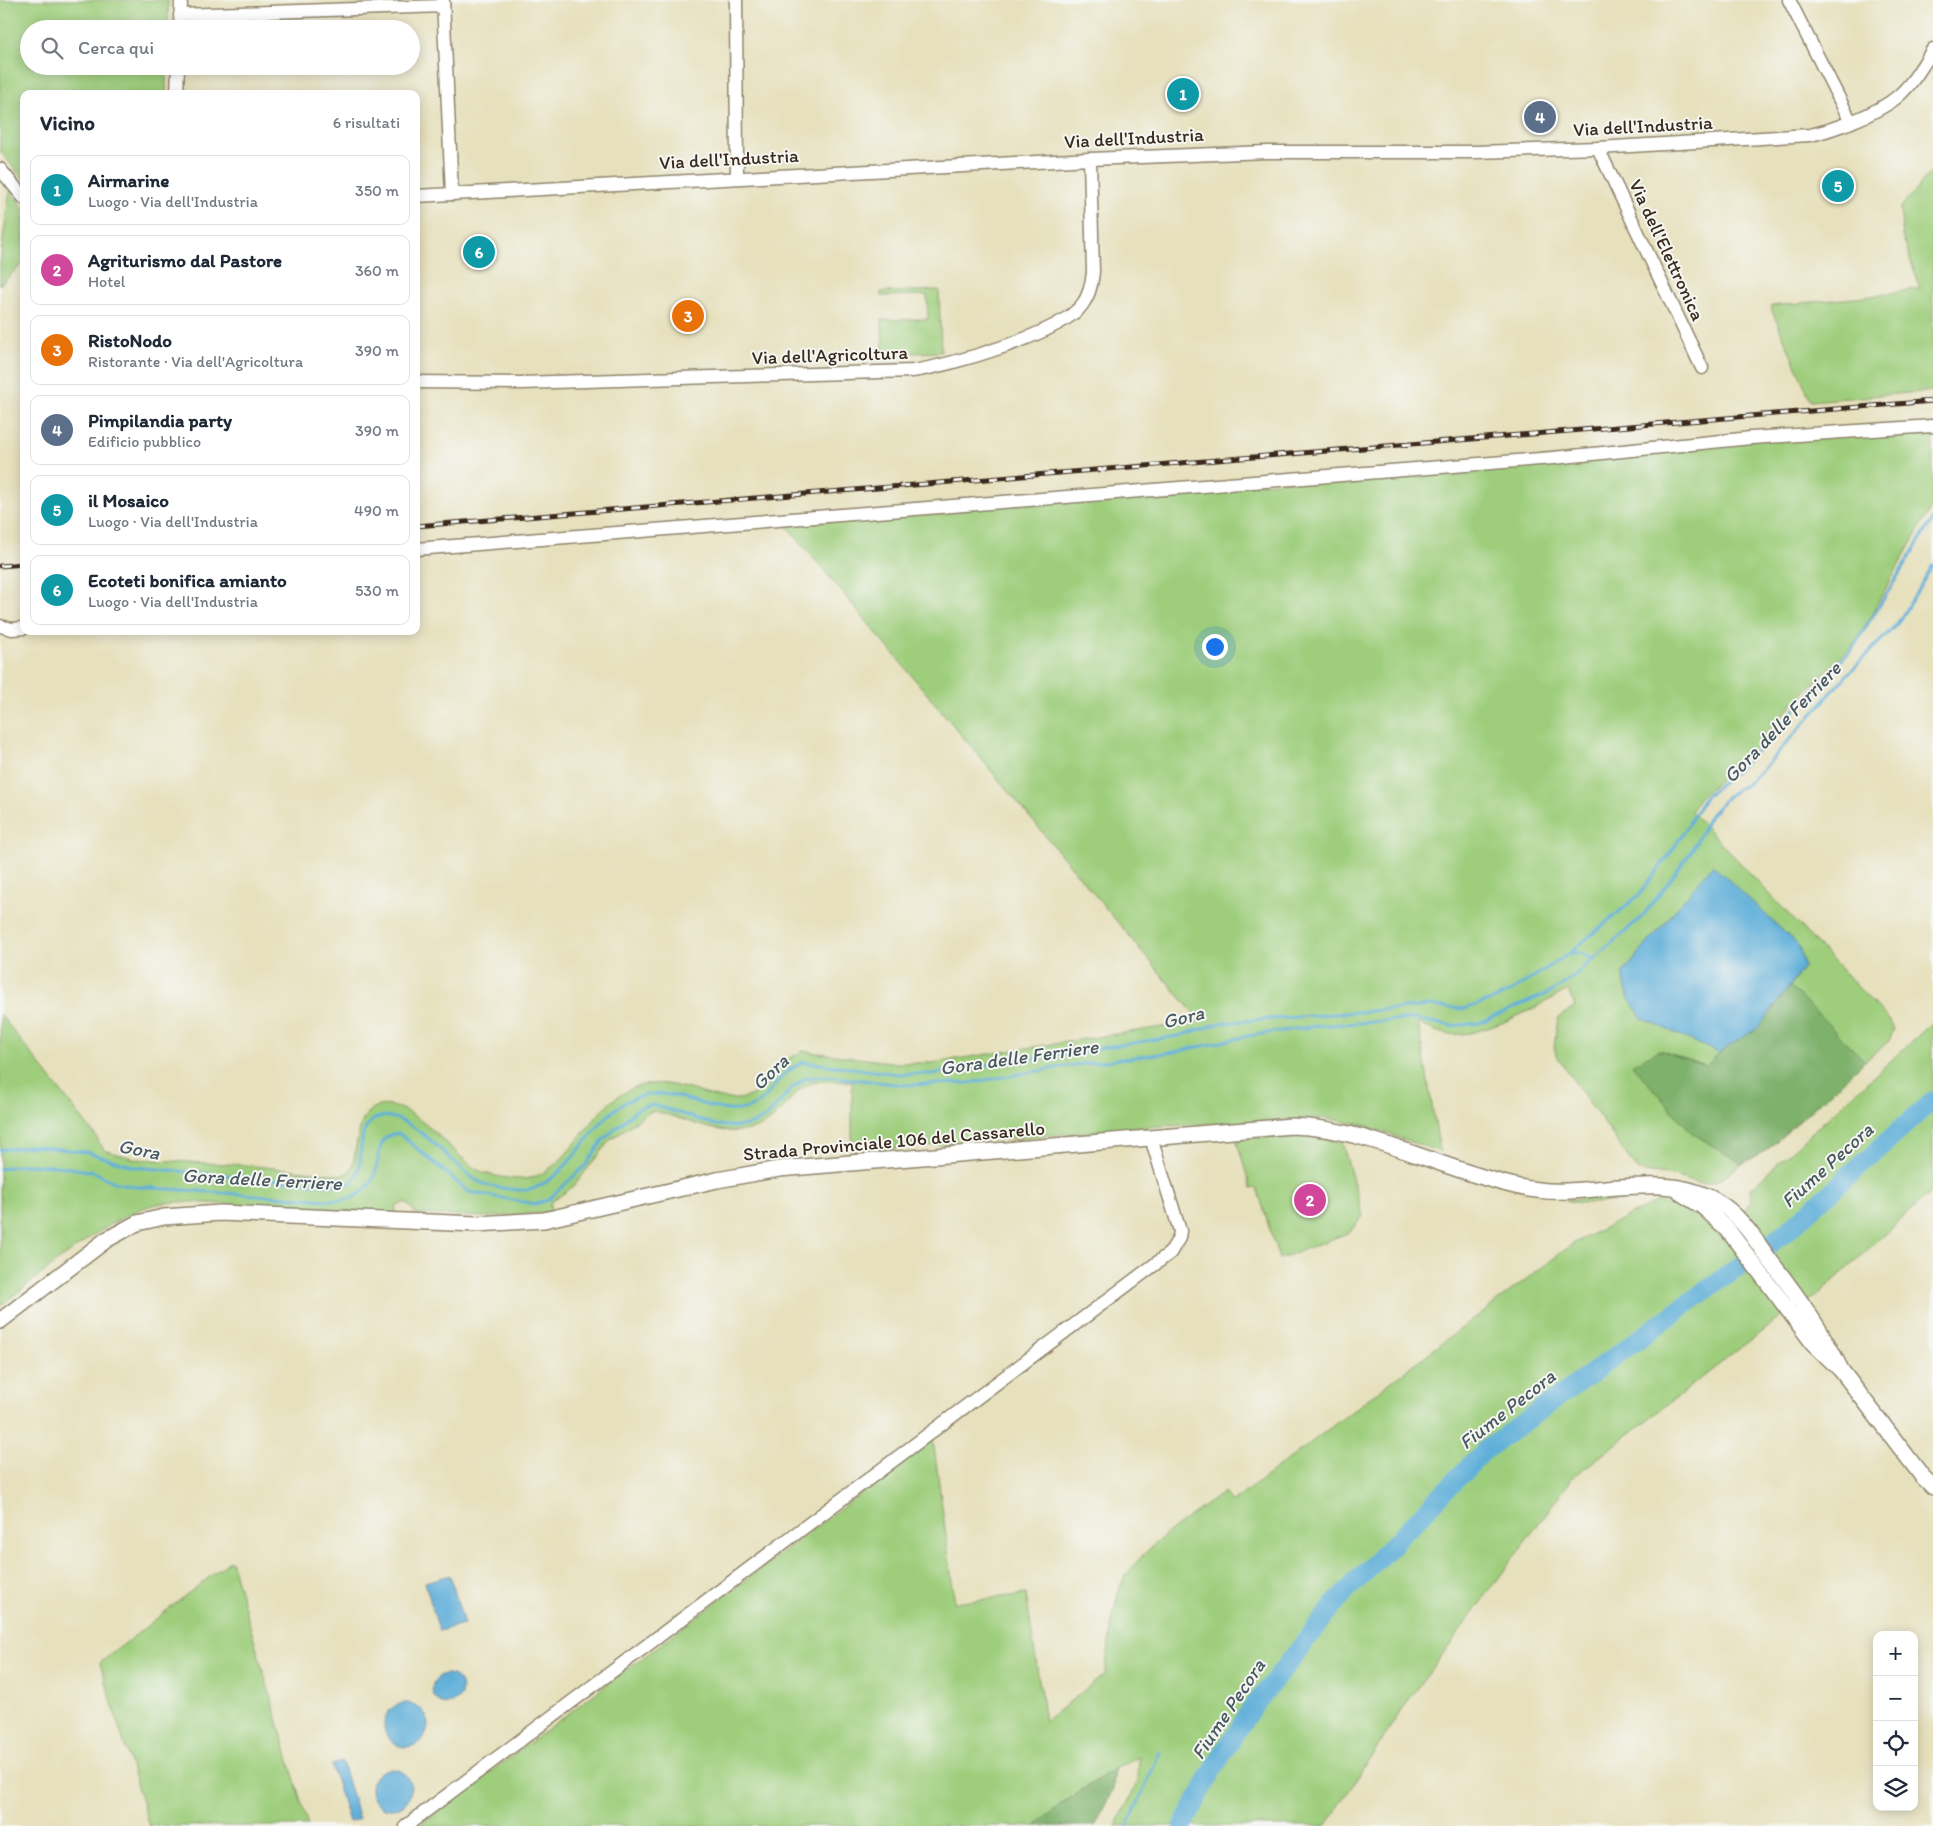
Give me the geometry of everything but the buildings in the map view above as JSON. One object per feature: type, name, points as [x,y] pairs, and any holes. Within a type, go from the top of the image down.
[{"type":"street","points":[[180,0],[180,20]]},
{"type":"street","points":[[736,0],[737,177]]},
{"type":"street","points":[[1789,0],[1851,122]]},
{"type":"street","points":[[180,14],[443,3],[452,194]]},
{"type":"street","name":"Via dell'Industria","points":[[420,196],[737,177],[1241,152],[1475,152],[1598,148],[1810,135],[1837,128],[1878,112],[1897,98],[1911,83],[1933,49]]},
{"type":"street","points":[[177,90],[178,75]]},
{"type":"street","name":"Via dell'Elettronica","points":[[1598,148],[1702,368]]},
{"type":"street","name":"Via dell'Agricoltura","points":[[420,382],[521,383],[912,371],[934,368],[975,357],[1040,331],[1074,312],[1082,304],[1090,288],[1093,272],[1090,159]]},
{"type":"street","points":[[0,169],[20,193]]},
{"type":"street","points":[[420,549],[1553,458],[1751,438],[1933,426]]},
{"type":"street","points":[[0,626],[12,629],[20,628]]},
{"type":"street","name":"Strada Provinciale 106 del Cassarello","points":[[0,1321],[106,1240],[137,1223],[164,1216],[220,1213],[476,1224],[515,1223],[544,1220],[717,1180],[779,1169],[1274,1127],[1309,1126],[1346,1133],[1527,1189],[1577,1192],[1628,1186],[1668,1187],[1703,1194],[1718,1202],[1740,1220],[1825,1336],[1841,1370]]},
{"type":"street","points":[[406,1826],[1170,1253],[1179,1238],[1180,1231],[1151,1138]]},
{"type":"street","name":"Strada Provinciale 106 del Cassarello","points":[[1668,1187],[1702,1206],[1728,1230],[1813,1343],[1841,1370],[1922,1476],[1933,1487]]},
{"type":"green space","points":[[0,0],[168,0],[168,20],[20,20],[20,75],[166,75],[166,90],[20,90],[20,175],[0,151]]},
{"type":"green space","points":[[1933,170],[1933,391],[1811,401],[1770,306],[1865,297],[1920,288],[1903,238],[1900,208]]},
{"type":"green space","points":[[10,190],[20,204],[20,266],[0,285],[0,262]]},
{"type":"green space","points":[[939,290],[941,352],[883,354],[882,320],[928,319],[927,295],[881,296],[881,292]]},
{"type":"green space","points":[[1933,424],[1933,504],[1856,642],[1795,702],[1747,756],[1699,798],[1691,811],[1889,1020],[1894,1029],[1889,1041],[1865,1061],[1790,986],[1804,967],[1622,974],[1629,999],[1642,1018],[1719,1053],[1706,1066],[1659,1050],[1691,1132],[1742,1164],[1715,1182],[1700,1184],[1673,1176],[1638,1171],[1557,1057],[1554,1047],[1558,1018],[1575,1006],[1568,990],[1509,1020],[1476,1031],[1447,1034],[1418,1023],[1440,1152],[1363,1125],[1326,1118],[1146,1127],[852,1152],[852,1082],[819,1082],[809,1084],[801,1089],[769,1122],[749,1130],[727,1131],[662,1113],[653,1111],[647,1113],[610,1140],[574,1186],[550,1203],[551,1212],[488,1217],[416,1214],[406,1202],[396,1206],[395,1214],[189,1202],[158,1204],[140,1209],[99,1232],[55,1263],[0,1306],[0,1014],[95,1135],[104,1150],[136,1159],[245,1165],[343,1175],[350,1171],[353,1163],[358,1134],[365,1116],[371,1109],[379,1106],[392,1106],[419,1119],[478,1170],[492,1175],[520,1179],[528,1179],[548,1170],[571,1148],[602,1110],[627,1091],[644,1085],[678,1086],[709,1095],[738,1099],[757,1092],[783,1063],[802,1051],[898,1063],[931,1063],[1200,1021],[786,525]]},
{"type":"green space","points":[[1790,986],[1865,1061],[1767,1150],[1742,1164],[1691,1132],[1632,1065],[1659,1050],[1706,1066],[1719,1053],[1759,1027]]},
{"type":"green space","points":[[1933,1022],[1933,1190],[1818,1295],[1778,1319],[1572,1478],[1401,1711],[1326,1826],[1116,1826],[1138,1782],[1139,1756],[1085,1788],[1035,1826],[419,1826],[933,1439],[955,1603],[1026,1594],[1045,1721],[1105,1674],[1118,1594],[1124,1579],[1134,1565],[1162,1537],[1224,1492],[1231,1503],[1574,1243],[1665,1198],[1710,1222],[1723,1239],[1751,1201],[1751,1188]]},
{"type":"green space","points":[[1311,1136],[1342,1142],[1363,1216],[1350,1232],[1279,1259],[1257,1188],[1251,1189],[1236,1139]]},
{"type":"green space","points":[[1641,1192],[1626,1199],[1615,1201],[1582,1203],[1565,1200]]},
{"type":"green space","points":[[231,1560],[308,1826],[149,1826],[100,1663]]},
{"type":"green space","points":[[1115,1768],[1113,1789],[1095,1826],[1035,1826],[1054,1810]]},
{"type":"water","points":[[1713,865],[1799,946],[1804,967],[1759,1027],[1719,1053],[1642,1018],[1629,999],[1622,974]]},
{"type":"water","points":[[450,1575],[464,1624],[439,1631],[425,1582]]},
{"type":"water","points":[[447,1674],[458,1678],[462,1689],[458,1700],[447,1704],[436,1700],[432,1689],[436,1678]]},
{"type":"water","points":[[402,1703],[410,1703],[422,1709],[428,1725],[422,1741],[410,1747],[402,1747],[390,1741],[384,1729],[384,1721],[390,1709]]},
{"type":"water","points":[[342,1762],[359,1819],[349,1822],[331,1765]]},
{"type":"water","points":[[395,1769],[402,1772],[408,1778],[411,1789],[410,1797],[402,1806],[395,1809],[387,1809],[380,1806],[372,1797],[371,1785],[374,1778],[383,1770]]},
{"type":"waterway","points":[[1571,952],[1639,895],[1674,848],[1705,797],[1747,761],[1853,648],[1933,519]]},
{"type":"waterway","name":"Gora delle Ferriere","points":[[0,1169],[22,1165],[58,1166],[94,1172],[114,1182],[138,1187],[343,1200],[357,1195],[368,1186],[375,1174],[382,1143],[391,1135],[400,1134],[469,1192],[535,1204],[548,1200],[586,1165],[603,1140],[628,1117],[639,1108],[654,1105],[716,1125],[738,1127],[755,1123],[767,1117],[791,1089],[806,1078],[827,1076],[903,1085],[969,1083],[1067,1066],[1175,1052],[1248,1036],[1317,1026],[1414,1019],[1452,1026],[1479,1023],[1553,991],[1567,982],[1643,916],[1691,852],[1710,815],[1730,794],[1746,785],[1766,766],[1846,676],[1897,624],[1933,565]]},
{"type":"waterway","name":"Gora","points":[[0,1150],[32,1146],[61,1149],[86,1152],[135,1167],[343,1186],[353,1182],[358,1172],[362,1140],[366,1127],[377,1118],[389,1117],[402,1121],[415,1129],[429,1139],[466,1173],[480,1182],[501,1188],[529,1190],[549,1180],[561,1170],[603,1120],[615,1110],[628,1101],[645,1095],[662,1094],[709,1106],[739,1110],[759,1103],[782,1076],[803,1062],[898,1074],[932,1074],[1178,1036],[1221,1023],[1431,1006],[1464,1009],[1495,999],[1512,991],[1570,953],[1580,953],[1592,959]]},
{"type":"waterway","name":"Fiume Pecora","points":[[1183,1826],[1215,1766],[1250,1711],[1338,1600],[1484,1451],[1785,1233],[1933,1100]]},
{"type":"waterway","points":[[1128,1826],[1160,1752]]},
{"type":"railway","points":[[420,526],[1933,401]]},
{"type":"railway","points":[[0,566],[20,564]]},
{"type":"place","name":"Airmarine","points":[[1183,94]]},
{"type":"place","name":"Pimpilandia party","points":[[1540,117]]},
{"type":"place","name":"il Mosaico","points":[[1838,186]]},
{"type":"place","name":"Ecoteti bonifica amianto","points":[[479,252]]},
{"type":"place","name":"RistoNodo","points":[[688,316]]},
{"type":"place","name":"Agriturismo dal Pastore","points":[[1310,1200]]}]
